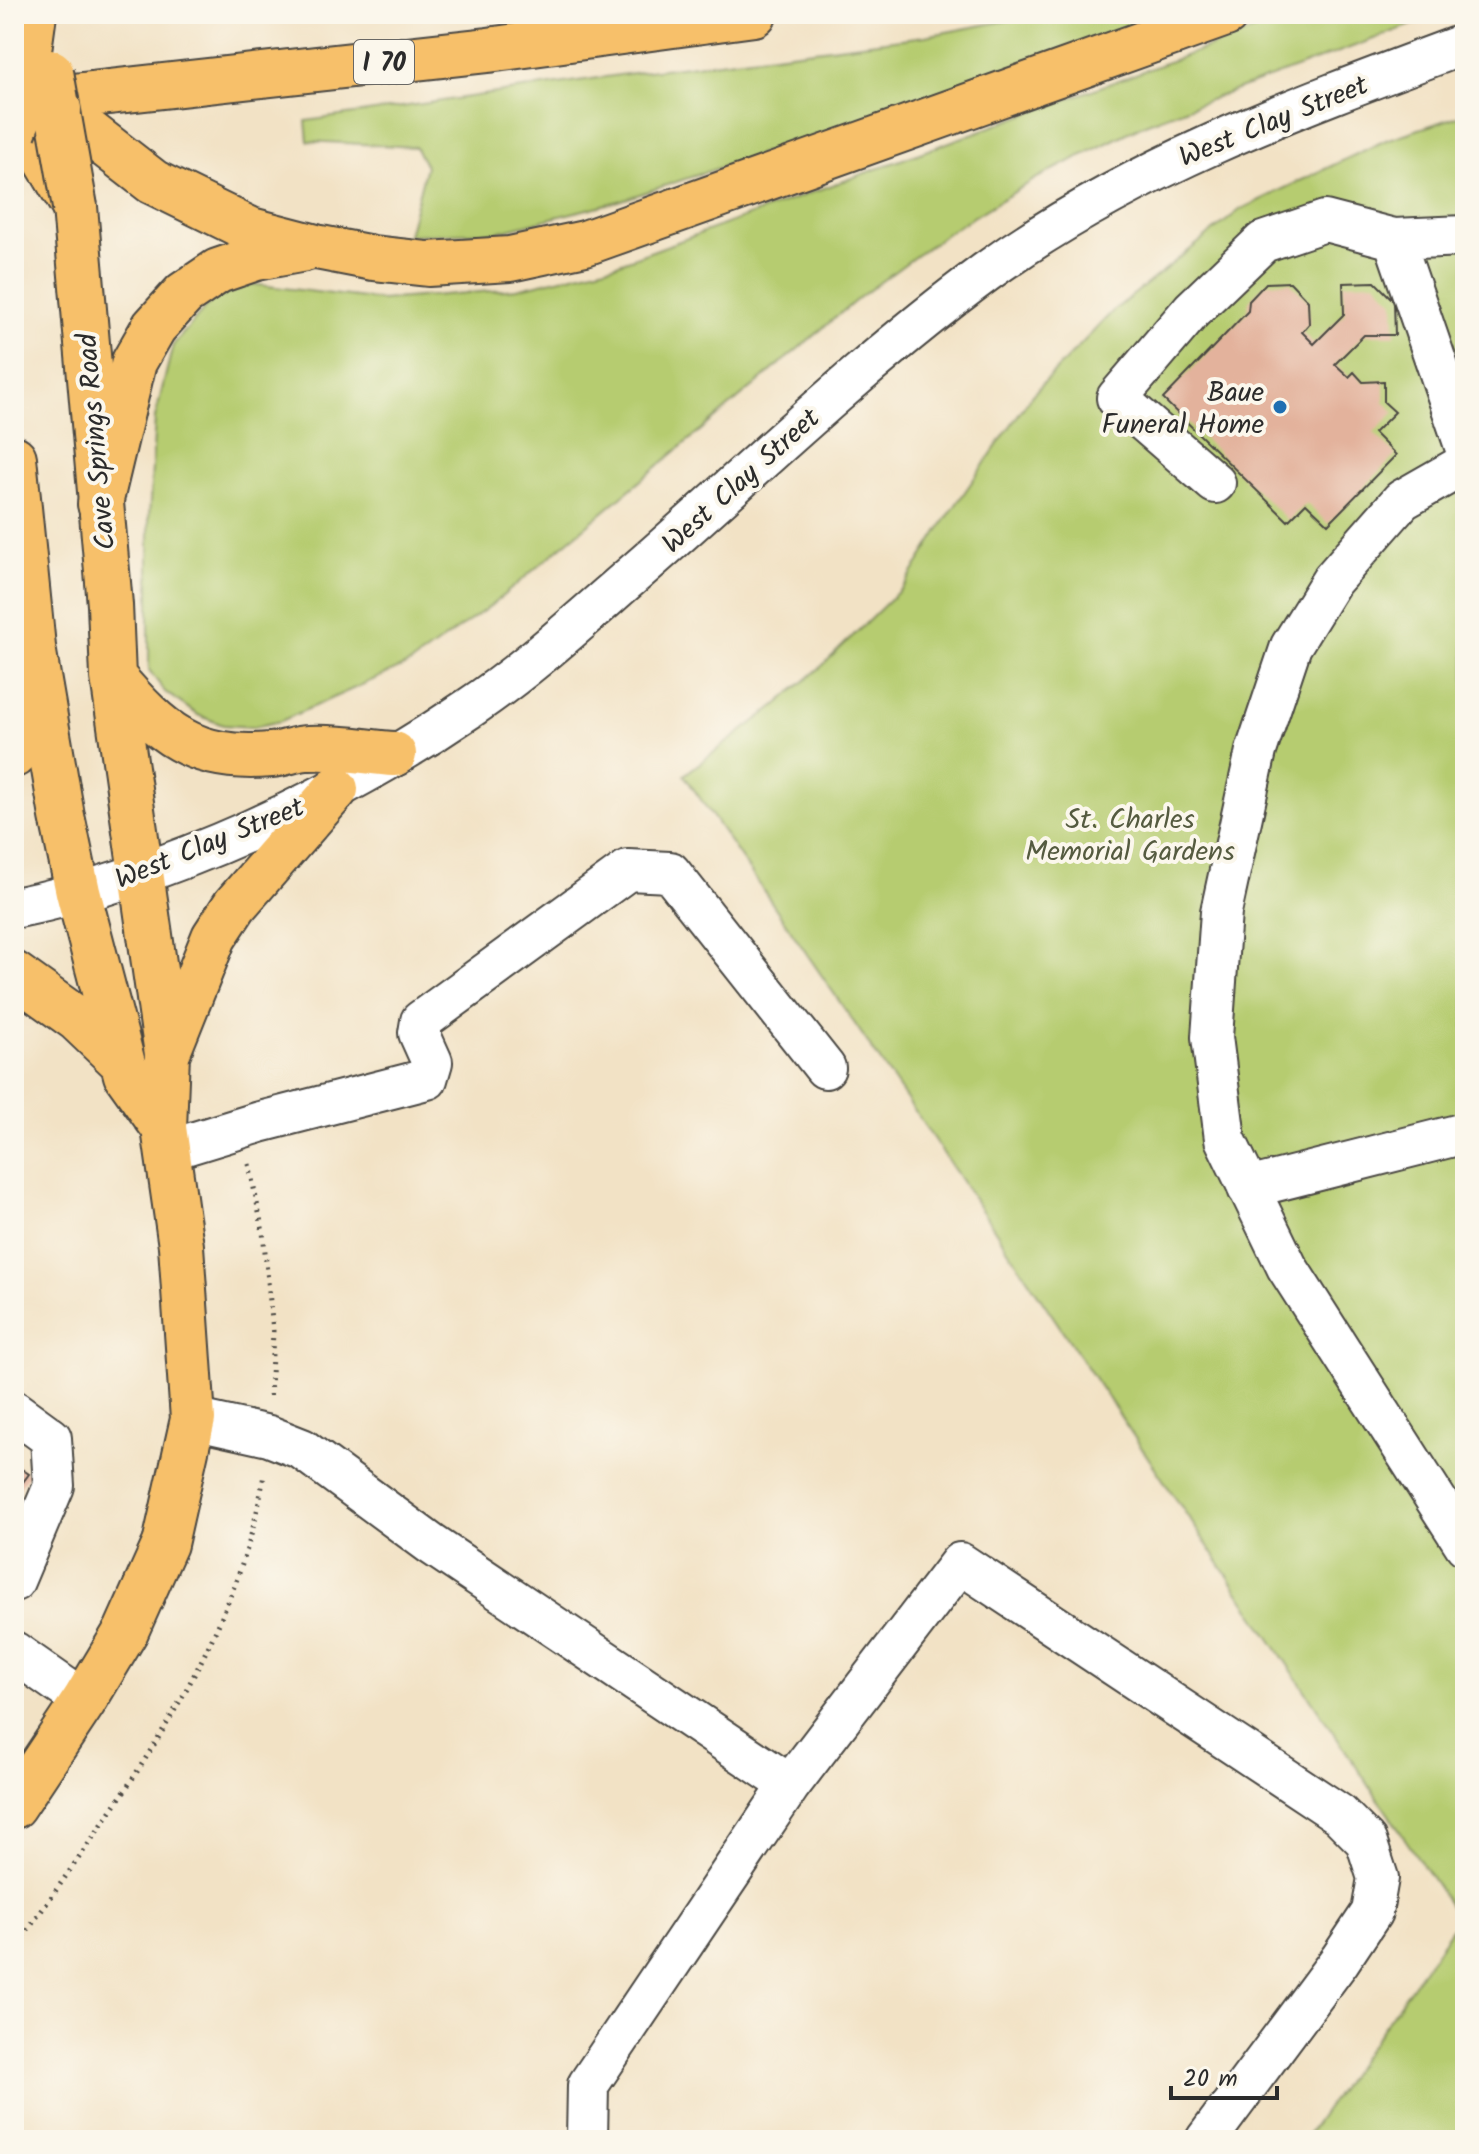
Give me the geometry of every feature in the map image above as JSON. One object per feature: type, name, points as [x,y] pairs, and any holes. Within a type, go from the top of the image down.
[{"type":"main road","name":"I 70","points":[[24,113],[754,14]]},
{"type":"main road","points":[[27,25],[24,113],[251,230],[373,258],[428,264],[510,259],[585,243],[1226,14]]},
{"type":"main road","name":"Cave Springs Road","points":[[24,113],[75,207],[110,605],[113,677],[167,1054]]},
{"type":"main road","points":[[100,504],[134,362],[154,327],[184,294],[218,271],[256,258],[316,247]]},
{"type":"main road","points":[[14,458],[33,647],[78,892],[121,1061],[126,1075],[166,1139]]},
{"type":"main road","points":[[14,755],[33,647]]},
{"type":"main road","points":[[113,677],[169,734],[219,754],[273,755],[308,748],[394,754]]},
{"type":"main road","points":[[14,1806],[126,1631],[165,1544],[193,1419],[181,1246],[166,1139],[167,1054],[214,937],[235,905],[336,789]]},
{"type":"main road","points":[[14,974],[77,1019],[121,1061]]},
{"type":"street","name":"West Clay Street","points":[[14,908],[78,892],[140,871],[260,826],[336,789],[469,709],[583,619],[832,398],[915,327],[988,271],[1086,207],[1161,166],[1250,127],[1465,44]]},
{"type":"street","points":[[1215,483],[1117,398],[1192,310],[1263,242],[1325,221],[1394,239],[1465,236]]},
{"type":"street","points":[[1394,239],[1449,349],[1465,446]]},
{"type":"street","points":[[1465,464],[1402,500],[1332,580],[1291,646],[1256,751],[1221,912],[1212,1037],[1225,1139],[1287,1267],[1465,1545]]},
{"type":"street","points":[[166,1139],[260,1122],[427,1079],[432,1062],[419,1033],[421,1021],[628,870],[670,872],[825,1068]]},
{"type":"street","points":[[1248,1188],[1465,1133]]},
{"type":"street","points":[[14,1411],[51,1438],[54,1486],[14,1581]]},
{"type":"street","points":[[193,1419],[269,1436],[302,1449],[431,1544],[790,1785]]},
{"type":"street","points":[[587,2140],[588,2085],[790,1785],[960,1563],[1339,1814],[1366,1841],[1378,1878],[1372,1912],[1206,2140]]},
{"type":"street","points":[[14,1652],[84,1701]]},
{"type":"green space","points":[[1042,14],[1181,14],[619,201],[497,232],[408,235],[426,166],[415,147],[308,141],[306,121],[640,72],[925,36]]},
{"type":"green space","points":[[1299,14],[1441,14],[1145,124],[1039,177],[947,233],[860,297],[493,604],[411,663],[281,721],[253,727],[223,725],[198,715],[165,692],[149,670],[149,517],[155,418],[173,345],[212,300],[251,284],[381,300],[517,289],[614,265]]},
{"type":"green space","name":"St. Charles Memorial Gardens","points":[[1465,114],[1465,2140],[1304,2140],[1459,1919],[916,1113],[684,775],[822,666],[904,586],[944,522],[1032,395],[1113,311],[1241,209],[1386,140]]},
{"type":"building","name":"Baue Funeral Home","points":[[1290,282],[1308,301],[1309,324],[1302,332],[1314,344],[1344,314],[1343,283],[1375,282],[1394,301],[1395,335],[1364,335],[1335,364],[1349,377],[1354,372],[1363,382],[1384,381],[1384,402],[1395,412],[1374,433],[1396,455],[1328,524],[1306,503],[1288,521],[1163,399],[1248,311],[1249,301],[1266,283]]},
{"type":"building","points":[[14,1464],[29,1474],[14,1494]]},
{"type":"place","name":"Baue Funeral Home","points":[[1280,407]]}]
